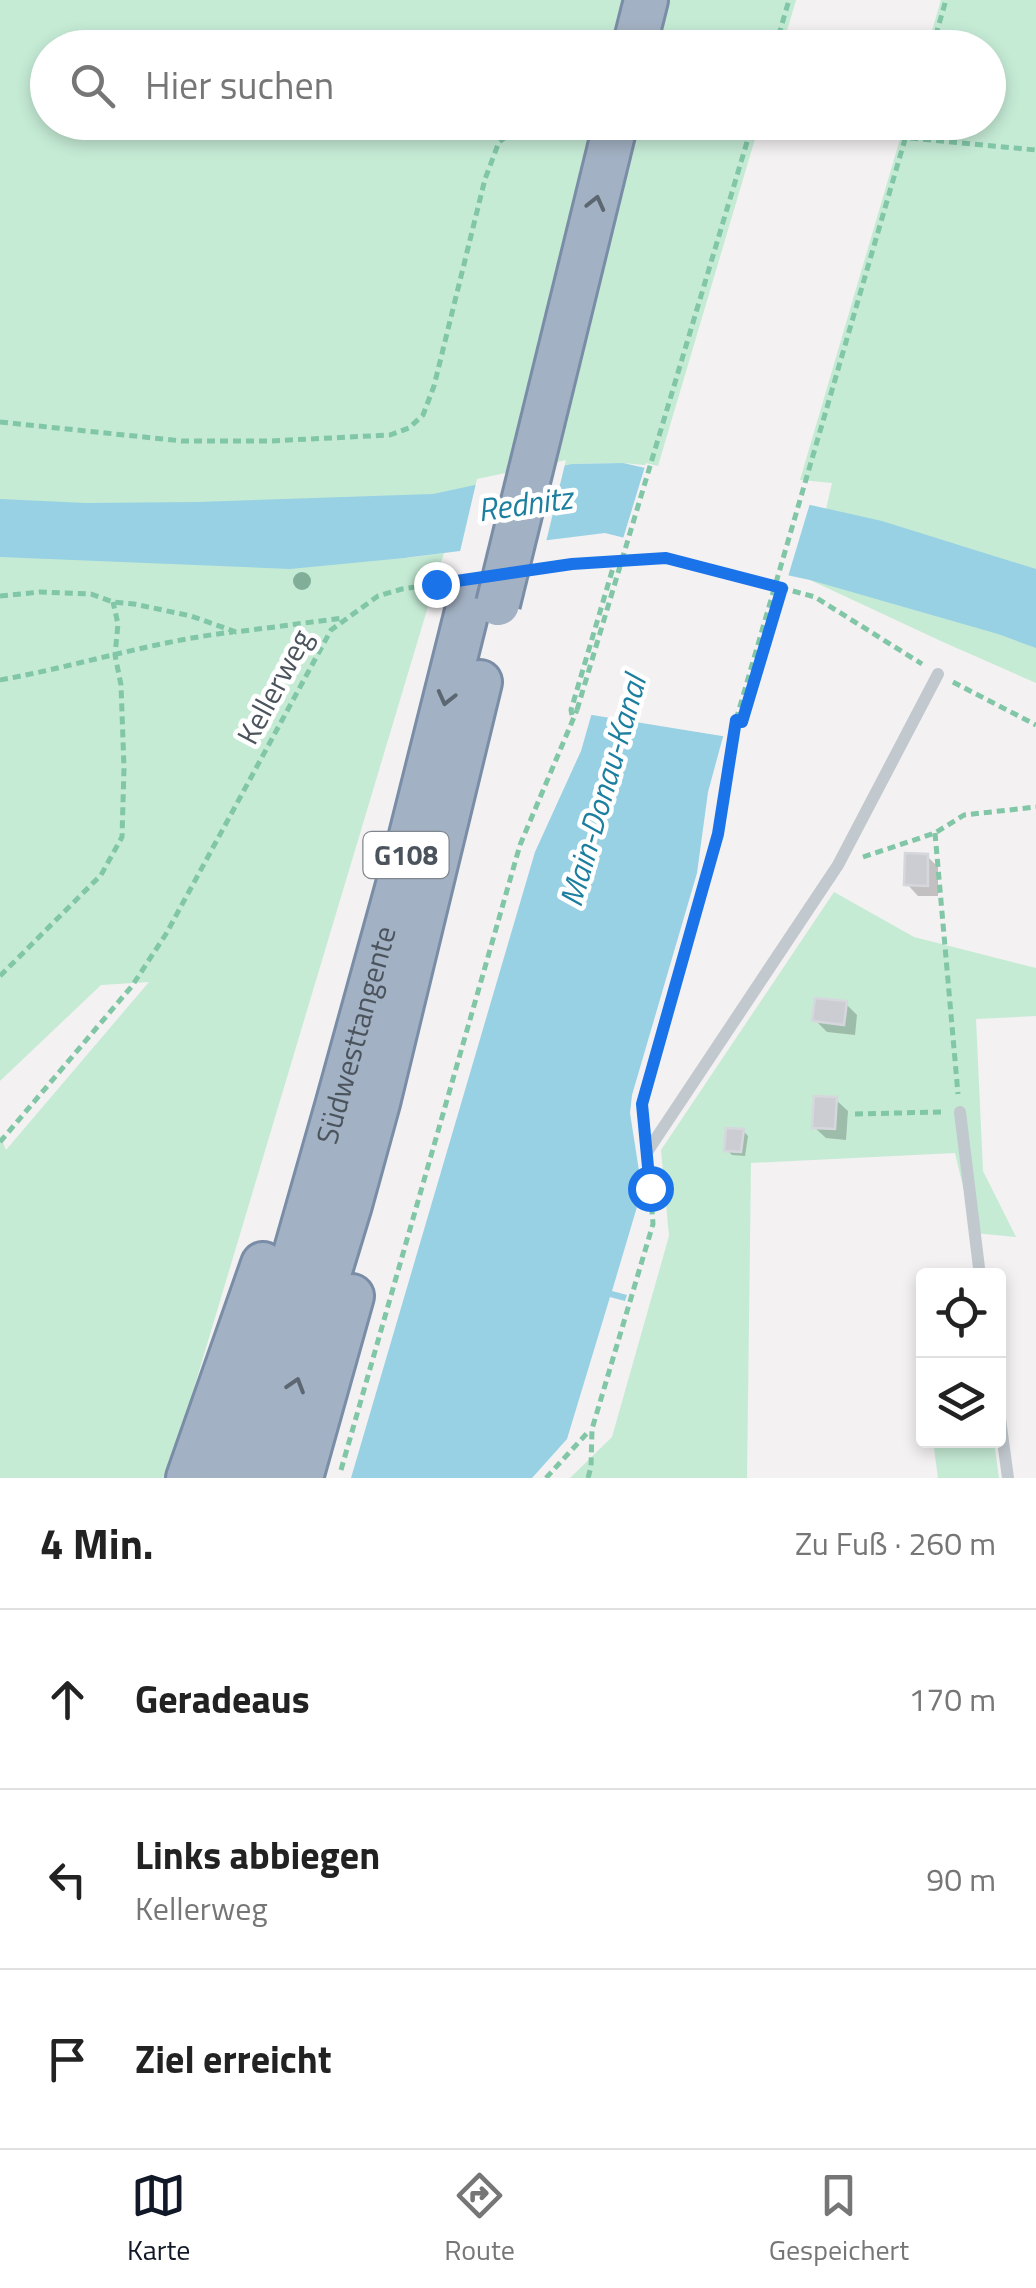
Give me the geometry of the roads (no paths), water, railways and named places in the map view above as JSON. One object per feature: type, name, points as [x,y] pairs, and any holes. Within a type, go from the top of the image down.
[{"type":"highway","points":[[608,30],[616,0]]},
{"type":"highway","points":[[638,30],[646,0]]},
{"type":"highway","name":"Südwesttangente","points":[[267,1478],[350,1206],[406,992],[476,596],[582,140]]},
{"type":"highway","name":"Südwesttangente","points":[[225,1478],[296,1250],[476,596],[611,140]]},
{"type":"highway","points":[[301,1478],[402,1108],[406,992]]},
{"type":"highway","points":[[188,1478],[285,1201],[337,1106]]},
{"type":"lane","points":[[647,1152],[838,865],[938,674]]},
{"type":"lane","points":[[960,1112],[979,1268]]},
{"type":"lane","points":[[1004,1448],[1008,1478]]},
{"type":"water","points":[[623,463],[882,521],[1036,569],[1036,648],[768,571],[708,792],[697,873],[632,1095],[630,1113],[642,1190],[612,1291],[627,1295],[625,1301],[610,1297],[567,1439],[532,1478],[351,1478],[535,852],[581,751],[641,542],[605,533],[290,569],[0,557],[0,499],[198,502],[433,494],[572,464]]},
{"type":"water label","name":"Rednitz","points":[[525,504]]},
{"type":"water label","name":"Main-Donau-Kanal","points":[[603,791]]}]
